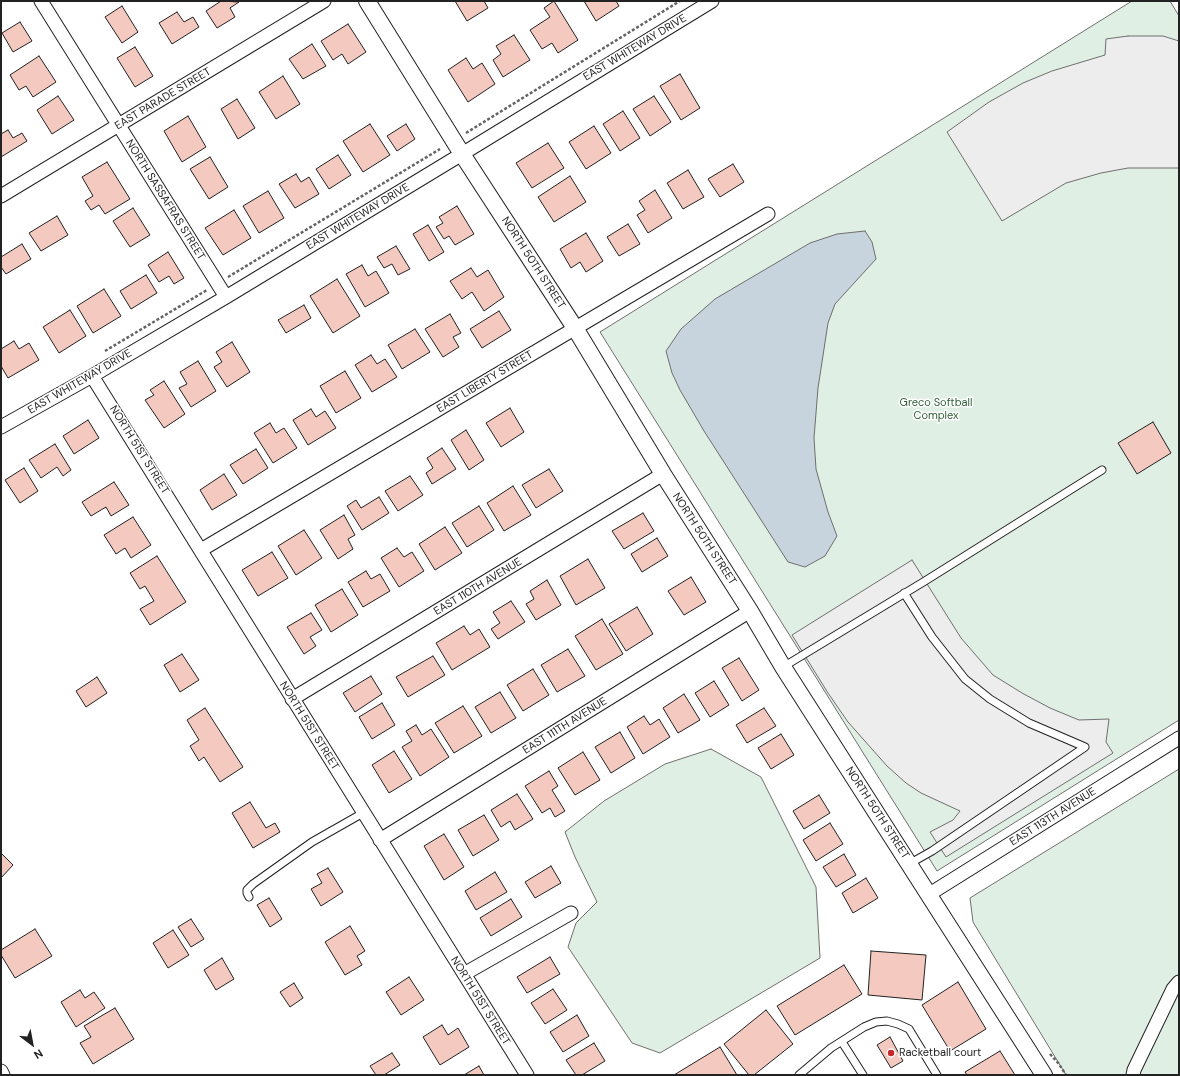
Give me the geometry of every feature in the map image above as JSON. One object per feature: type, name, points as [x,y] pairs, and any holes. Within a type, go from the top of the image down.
[{"type":"street","name":"NORTH SASSAFRAS STREET","points":[[41,1],[226,297]]},
{"type":"street","name":"EAST PARADE STREET","points":[[1,196],[324,1]]},
{"type":"street","name":"NORTH 50TH STREET","points":[[367,1],[462,154],[575,328],[663,474],[784,667],[1044,1075]]},
{"type":"street","name":"EAST WHITEWAY DRIVE","points":[[1,427],[92,376],[226,297],[712,1]]},
{"type":"street","name":"EAST LIBERTY STREET","points":[[201,550],[768,214]]},
{"type":"street","name":"NORTH 51ST STREET","points":[[92,376],[527,1075]]},
{"type":"street","name":"EAST 110TH AVENUE","points":[[292,699],[663,474]]},
{"type":"street","name":"EAST 111TH AVENUE","points":[[380,840],[750,611]]},
{"type":"street","name":"EAST 113TH AVENUE","points":[[928,895],[1179,738]]},
{"type":"street","points":[[464,974],[571,913]]},
{"type":"street","points":[[1133,1075],[1169,996],[1179,982]]},
{"type":"street","points":[[1,1071],[3,1075]]},
{"type":"lane","points":[[784,667],[1102,470]]},
{"type":"lane","points":[[904,593],[932,637],[965,679],[990,699],[1029,723],[1085,747],[932,851],[909,864]]},
{"type":"lane","points":[[249,897],[247,890],[253,884],[312,842],[363,813]]},
{"type":"lane","points":[[799,1075],[832,1048],[864,1027],[876,1022],[887,1021],[909,1029],[937,1075]]},
{"type":"lane","points":[[842,1042],[863,1075]]},
{"type":"path","points":[[466,133],[680,1]]},
{"type":"path","points":[[99,354],[218,284],[440,149]]},
{"type":"green space","name":"Greco Softball Complex","points":[[1132,1],[1170,1],[1179,16],[1179,720],[937,871],[600,332]]},
{"type":"green space","points":[[711,749],[761,777],[816,887],[820,958],[660,1053],[632,1043],[568,947],[576,923],[597,902],[575,857],[565,832],[604,801],[665,764]]},
{"type":"green space","points":[[1179,769],[1179,1075],[1066,1075],[973,922],[970,898]]},
{"type":"shaded area","points":[[1128,36],[1163,36],[1179,41],[1179,168],[1128,168],[1101,173],[1066,183],[1002,221],[947,132],[989,102],[1023,83],[1052,71],[1105,55],[1106,39]]},
{"type":"shaded area","points":[[865,231],[872,242],[876,259],[835,304],[828,323],[818,388],[814,438],[816,469],[828,512],[837,536],[825,556],[805,567],[788,562],[704,431],[680,390],[672,373],[666,351],[681,329],[715,299],[810,243],[837,234]]},
{"type":"shaded area","points":[[912,560],[961,638],[993,675],[1050,708],[1079,720],[1109,719],[1106,742],[1113,753],[946,857],[930,832],[953,820],[960,811],[921,793],[906,783],[887,766],[848,722],[792,635]]},
{"type":"building","points":[[221,1],[239,2],[230,8],[235,17],[217,28],[206,11]]},
{"type":"building","points":[[455,1],[484,1],[488,8],[467,21]]},
{"type":"building","points":[[554,1],[578,40],[558,53],[552,43],[542,49],[530,30],[550,17],[544,8]]},
{"type":"building","points":[[584,1],[616,1],[619,6],[596,21]]},
{"type":"building","points":[[122,6],[138,32],[122,43],[105,17]]},
{"type":"building","points":[[177,12],[184,22],[193,17],[199,27],[172,44],[159,23]]},
{"type":"building","points":[[20,22],[32,41],[13,52],[2,33]]},
{"type":"building","points":[[348,24],[366,52],[348,64],[342,54],[333,60],[321,41]]},
{"type":"building","points":[[514,35],[530,60],[503,77],[493,60],[501,54],[496,46]]},
{"type":"building","points":[[312,44],[326,66],[303,79],[289,59]]},
{"type":"building","points":[[135,47],[153,76],[135,87],[117,58]]},
{"type":"building","points":[[39,56],[56,82],[33,97],[26,86],[19,90],[10,75]]},
{"type":"building","points":[[466,58],[473,69],[482,63],[495,84],[468,102],[448,70]]},
{"type":"building","points":[[680,74],[700,108],[681,120],[660,86]]},
{"type":"building","points":[[283,76],[300,104],[276,119],[259,92]]},
{"type":"building","points":[[58,96],[74,120],[52,134],[37,110]]},
{"type":"building","points":[[654,96],[671,122],[650,136],[633,109]]},
{"type":"building","points":[[237,99],[255,128],[238,139],[221,109]]},
{"type":"building","points":[[623,111],[640,138],[620,151],[603,124]]},
{"type":"building","points":[[188,116],[206,147],[182,162],[164,131]]},
{"type":"building","points":[[370,124],[390,155],[363,172],[343,141]]},
{"type":"building","points":[[406,124],[415,139],[397,151],[387,136]]},
{"type":"building","points":[[594,126],[611,153],[586,169],[569,142]]},
{"type":"building","points":[[8,130],[13,138],[22,133],[27,141],[1,157],[1,134]]},
{"type":"building","points":[[548,143],[564,168],[532,188],[516,163]]},
{"type":"building","points":[[338,155],[351,175],[329,189],[316,169]]},
{"type":"building","points":[[210,157],[228,187],[209,199],[190,169]]},
{"type":"building","points":[[107,162],[130,199],[105,214],[99,205],[91,210],[85,201],[93,196],[82,177]]},
{"type":"building","points":[[733,164],[744,182],[720,197],[708,179]]},
{"type":"building","points":[[688,170],[704,197],[683,209],[667,183]]},
{"type":"building","points":[[296,174],[301,182],[309,177],[319,194],[295,208],[279,184]]},
{"type":"building","points":[[570,176],[586,202],[554,222],[538,197]]},
{"type":"building","points":[[655,190],[672,218],[648,233],[637,215],[645,210],[639,201]]},
{"type":"building","points":[[268,191],[284,218],[259,233],[243,206]]},
{"type":"building","points":[[457,206],[474,234],[455,245],[449,236],[444,239],[436,227],[443,223],[439,217]]},
{"type":"building","points":[[133,208],[150,235],[130,247],[113,221]]},
{"type":"building","points":[[234,210],[251,238],[223,255],[205,228]]},
{"type":"building","points":[[57,216],[68,235],[41,251],[29,233]]},
{"type":"building","points":[[628,224],[640,244],[619,256],[607,237]]},
{"type":"building","points":[[428,225],[444,252],[429,261],[413,234]]},
{"type":"building","points":[[586,233],[603,261],[586,272],[580,262],[571,268],[560,249]]},
{"type":"building","points":[[22,244],[31,259],[6,274],[1,267],[1,257]]},
{"type":"building","points":[[396,246],[410,269],[398,275],[392,264],[384,268],[377,257]]},
{"type":"building","points":[[168,252],[184,278],[174,284],[169,276],[159,282],[148,265]]},
{"type":"building","points":[[362,265],[368,276],[376,271],[389,293],[365,307],[346,274]]},
{"type":"building","points":[[471,268],[477,277],[488,270],[504,297],[484,311],[472,292],[462,299],[450,281]]},
{"type":"building","points":[[146,275],[157,293],[131,309],[120,291]]},
{"type":"building","points":[[337,279],[360,316],[333,333],[310,296]]},
{"type":"building","points":[[104,289],[121,316],[93,333],[77,306]]},
{"type":"building","points":[[304,305],[311,318],[286,333],[278,320]]},
{"type":"building","points":[[70,310],[86,336],[59,353],[43,327]]},
{"type":"building","points":[[499,311],[511,330],[482,348],[470,329]]},
{"type":"building","points":[[450,314],[461,333],[453,337],[459,347],[443,357],[425,329]]},
{"type":"building","points":[[415,329],[430,352],[402,369],[388,345]]},
{"type":"building","points":[[14,341],[19,349],[29,343],[39,360],[8,378],[1,366],[1,349]]},
{"type":"building","points":[[232,342],[250,372],[227,387],[214,367],[222,362],[216,352]]},
{"type":"building","points":[[371,355],[377,364],[385,359],[397,377],[372,392],[355,365]]},
{"type":"building","points":[[198,361],[216,391],[191,407],[179,388],[187,384],[180,372]]},
{"type":"building","points":[[345,371],[361,398],[336,413],[320,386]]},
{"type":"building","points":[[164,381],[185,414],[164,428],[145,400],[154,395],[150,390]]},
{"type":"building","points":[[510,408],[524,432],[501,447],[486,423]]},
{"type":"building","points":[[311,409],[316,417],[325,411],[336,428],[308,445],[293,420]]},
{"type":"building","points":[[88,420],[99,438],[74,454],[63,436]]},
{"type":"building","points":[[1153,422],[1171,453],[1137,474],[1118,443]]},
{"type":"building","points":[[270,423],[276,433],[284,428],[297,448],[273,463],[254,433]]},
{"type":"building","points":[[466,430],[484,460],[469,470],[451,440]]},
{"type":"building","points":[[55,444],[71,470],[63,476],[57,467],[41,478],[29,460]]},
{"type":"building","points":[[442,448],[456,469],[432,484],[426,473],[433,468],[427,458]]},
{"type":"building","points":[[256,449],[268,468],[243,484],[230,465]]},
{"type":"building","points":[[24,468],[38,491],[20,503],[5,480]]},
{"type":"building","points":[[549,469],[563,491],[536,508],[522,485]]},
{"type":"building","points":[[224,474],[237,495],[212,510],[200,490]]},
{"type":"building","points":[[410,476],[423,495],[398,511],[385,491]]},
{"type":"building","points":[[114,482],[129,505],[111,516],[106,507],[91,516],[82,502]]},
{"type":"building","points":[[513,486],[531,515],[504,531],[487,503]]},
{"type":"building","points":[[379,497],[389,513],[362,530],[347,506],[356,500],[361,508]]},
{"type":"building","points":[[479,506],[494,530],[467,547],[452,523]]},
{"type":"building","points":[[643,513],[654,531],[624,549],[612,531]]},
{"type":"building","points":[[344,515],[355,535],[348,539],[353,549],[338,559],[320,530]]},
{"type":"building","points":[[133,517],[151,545],[131,558],[125,548],[116,554],[104,535]]},
{"type":"building","points":[[445,527],[462,553],[435,570],[419,544]]},
{"type":"building","points":[[304,530],[322,558],[296,575],[278,546]]},
{"type":"building","points":[[657,538],[668,556],[642,572],[631,554]]},
{"type":"building","points":[[397,548],[404,557],[412,552],[424,571],[399,587],[381,558]]},
{"type":"building","points":[[272,552],[288,578],[258,596],[242,570]]},
{"type":"building","points":[[157,556],[186,602],[150,625],[140,609],[154,601],[145,586],[140,589],[130,573]]},
{"type":"building","points":[[588,559],[605,588],[576,605],[560,576]]},
{"type":"building","points":[[366,571],[371,579],[380,574],[390,591],[363,607],[348,582]]},
{"type":"building","points":[[691,577],[706,602],[684,615],[668,591]]},
{"type":"building","points":[[547,580],[561,605],[536,620],[526,604],[534,599],[530,591]]},
{"type":"building","points":[[342,589],[358,615],[331,632],[315,605]]},
{"type":"building","points":[[511,601],[525,622],[498,639],[491,629],[500,623],[493,612]]},
{"type":"building","points":[[637,607],[653,634],[626,651],[609,624]]},
{"type":"building","points":[[311,613],[322,630],[310,637],[316,646],[304,654],[287,627]]},
{"type":"building","points":[[602,619],[623,654],[596,670],[575,636]]},
{"type":"building","points":[[464,626],[470,635],[479,629],[490,647],[452,670],[436,643]]},
{"type":"building","points":[[568,649],[585,676],[557,692],[541,665]]},
{"type":"building","points":[[182,654],[199,680],[180,692],[164,665]]},
{"type":"building","points":[[433,656],[445,675],[408,697],[396,677]]},
{"type":"building","points":[[739,658],[759,690],[742,701],[722,668]]},
{"type":"building","points":[[533,669],[549,695],[523,711],[507,685]]},
{"type":"building","points":[[371,676],[382,694],[355,712],[343,693]]},
{"type":"building","points":[[97,677],[107,693],[86,707],[76,691]]},
{"type":"building","points":[[714,681],[729,705],[710,717],[695,693]]},
{"type":"building","points":[[500,692],[516,718],[491,733],[475,707]]},
{"type":"building","points":[[684,694],[700,720],[678,733],[663,708]]},
{"type":"building","points":[[382,703],[395,725],[372,739],[359,717]]},
{"type":"building","points":[[463,706],[482,736],[454,753],[435,723]]},
{"type":"building","points":[[205,708],[243,767],[220,782],[204,757],[199,761],[190,746],[199,740],[187,720]]},
{"type":"building","points":[[764,708],[776,726],[747,743],[736,725]]},
{"type":"building","points":[[644,716],[650,725],[659,719],[670,737],[643,754],[627,727]]},
{"type":"building","points":[[416,725],[422,735],[431,729],[449,757],[420,776],[402,747],[412,741],[406,731]]},
{"type":"building","points":[[620,732],[635,758],[611,773],[595,747]]},
{"type":"building","points":[[781,734],[794,755],[771,769],[758,748]]},
{"type":"building","points":[[394,751],[412,779],[389,793],[372,765]]},
{"type":"building","points":[[583,752],[600,780],[575,795],[558,768]]},
{"type":"building","points":[[549,771],[558,786],[552,790],[565,811],[555,817],[550,808],[542,813],[525,786]]},
{"type":"building","points":[[517,794],[533,819],[515,830],[510,821],[501,827],[491,810]]},
{"type":"building","points":[[819,795],[830,813],[804,829],[793,811]]},
{"type":"building","points":[[250,802],[266,828],[275,823],[280,832],[253,848],[232,813]]},
{"type":"building","points":[[484,815],[499,840],[473,856],[458,830]]},
{"type":"building","points":[[830,823],[843,844],[816,861],[803,840]]},
{"type":"building","points":[[444,834],[464,867],[444,880],[424,846]]},
{"type":"building","points":[[1,853],[13,865],[1,878]]},
{"type":"building","points":[[844,854],[856,875],[836,887],[823,867]]},
{"type":"building","points":[[551,866],[561,883],[535,898],[525,882]]},
{"type":"building","points":[[328,868],[343,892],[321,906],[311,889],[322,883],[317,874]]},
{"type":"building","points":[[495,872],[507,892],[476,910],[465,891]]},
{"type":"building","points":[[866,878],[878,898],[853,913],[842,893]]},
{"type":"building","points":[[269,898],[282,919],[270,927],[257,905]]},
{"type":"building","points":[[511,899],[522,917],[491,936],[480,918]]},
{"type":"building","points":[[191,919],[204,939],[191,947],[178,927]]},
{"type":"building","points":[[350,926],[365,951],[357,956],[362,965],[345,975],[325,942]]},
{"type":"building","points":[[35,929],[52,956],[15,978],[1,955],[1,950]]},
{"type":"building","points":[[173,930],[189,955],[168,968],[153,943]]},
{"type":"building","points":[[871,951],[926,955],[922,1000],[868,995]]},
{"type":"building","points":[[550,957],[560,974],[527,993],[517,977]]},
{"type":"building","points":[[222,958],[234,979],[216,990],[204,970]]},
{"type":"building","points":[[844,965],[862,994],[795,1035],[777,1006]]},
{"type":"building","points":[[409,977],[424,1000],[401,1015],[386,992]]},
{"type":"building","points":[[958,982],[986,1029],[950,1051],[922,1005]]},
{"type":"building","points":[[294,983],[303,998],[290,1007],[280,992]]},
{"type":"building","points":[[553,989],[567,1010],[545,1024],[531,1003]]},
{"type":"building","points":[[80,990],[85,998],[94,992],[105,1008],[76,1027],[61,1002]]},
{"type":"building","points":[[115,1008],[134,1039],[93,1064],[80,1043],[91,1037],[84,1026]]},
{"type":"building","points":[[766,1010],[793,1044],[754,1075],[749,1075],[724,1044]]},
{"type":"building","points":[[577,1015],[589,1036],[563,1052],[550,1032]]},
{"type":"building","points":[[442,1025],[448,1035],[458,1028],[469,1047],[440,1065],[423,1037]]},
{"type":"building","name":"Racketball court","points":[[890,1037],[903,1061],[891,1068],[877,1045]]},
{"type":"building","points":[[594,1043],[605,1061],[582,1075],[576,1075],[566,1060]]},
{"type":"building","points":[[720,1047],[737,1075],[674,1075]]},
{"type":"building","points":[[1000,1051],[1015,1075],[967,1075],[965,1072]]},
{"type":"building","points":[[392,1053],[400,1065],[384,1075],[376,1075],[370,1066]]},
{"type":"building","points":[[479,1066],[484,1075],[464,1075]]},
{"type":"place","name":"Racketball court","points":[[891,1053]]}]
